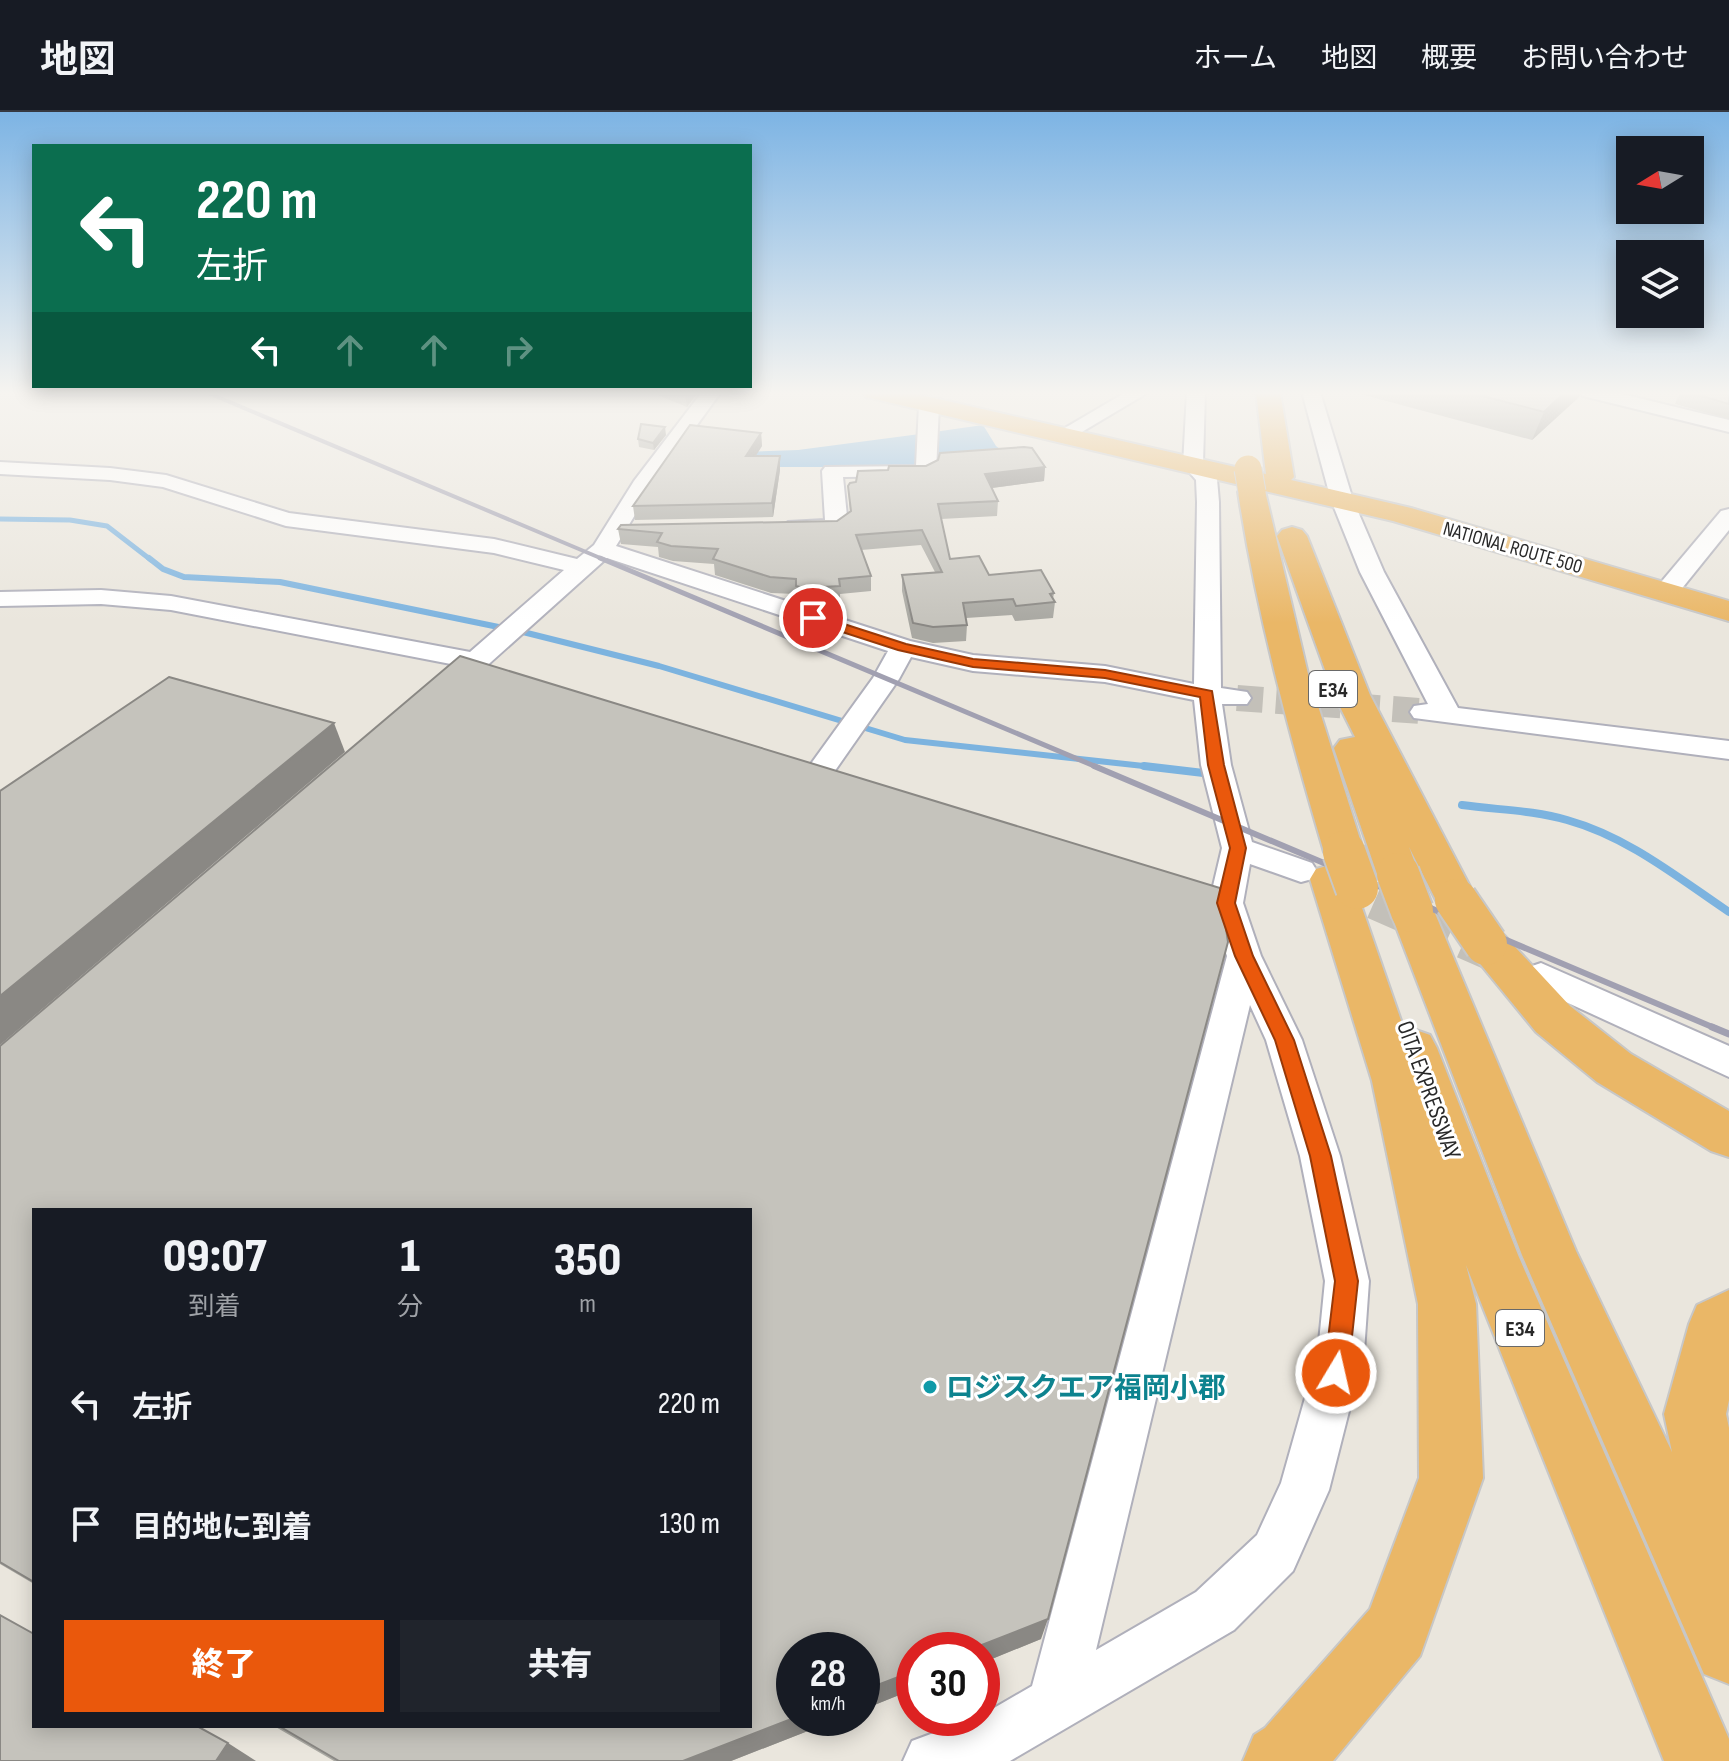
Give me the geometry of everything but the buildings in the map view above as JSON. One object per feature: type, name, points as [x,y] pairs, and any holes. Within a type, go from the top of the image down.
[{"type":"highway","name":"NATIONAL ROUTE 500","points":[[1210,469],[1467,532],[1729,611]]},
{"type":"highway","name":"OITA EXPRESSWAY","points":[[1263,469],[1258,533],[1292,674],[1294,747],[1365,877],[1550,1255],[1729,1649]]},
{"type":"highway","name":"OITA EXPRESSWAY","points":[[1262,476],[1292,536],[1329,678],[1365,877],[1490,1255],[1701,1761]]},
{"type":"highway","points":[[1280,1761],[1291,1754],[1396,1632],[1451,1478],[1447,1304],[1397,1081],[1365,877],[1352,695],[1292,536]]},
{"type":"highway","points":[[1365,877],[1486,944],[1565,1029],[1614,1068],[1729,1136]]},
{"type":"highway","points":[[1729,1317],[1718,1324],[1695,1414],[1729,1572]]},
{"type":"street","points":[[17,469],[110,474],[166,481],[286,519],[494,546],[583,568]]},
{"type":"street","points":[[417,713],[478,672],[583,568],[609,540],[655,469]]},
{"type":"street","points":[[781,528],[837,526],[832,471],[926,472],[925,469]]},
{"type":"street","points":[[932,1761],[995,1739],[1215,1611],[1275,1553],[1304,1490],[1341,1352],[1347,1281],[1320,1156],[1284,1040],[1244,956],[1211,899],[1238,848],[1219,775],[1207,694],[1208,502],[1206,479],[1197,469]]},
{"type":"street","points":[[1333,469],[1342,500],[1434,713],[1729,750]]},
{"type":"street","points":[[1666,592],[1729,516]]},
{"type":"street","points":[[609,540],[644,530]]},
{"type":"street","points":[[609,540],[903,647],[973,663],[1105,674],[1237,698]]},
{"type":"street","points":[[0,599],[101,597],[171,603],[478,672]]},
{"type":"street","points":[[815,779],[886,679],[903,647]]},
{"type":"street","points":[[785,769],[846,788]]},
{"type":"street","points":[[1238,848],[1365,877]]},
{"type":"street","points":[[1055,1705],[1244,956]]},
{"type":"street","points":[[1541,976],[1729,1062]]},
{"type":"waterway","points":[[0,519],[70,520],[107,526],[151,560]]},
{"type":"waterway","points":[[149,558],[163,569],[184,577],[280,582],[523,632],[659,666],[905,740],[1148,767]]},
{"type":"waterway","points":[[1144,766],[1148,767]]},
{"type":"waterway","points":[[1148,767],[1162,768]]},
{"type":"waterway","points":[[1148,767],[1212,774]]},
{"type":"waterway","points":[[1462,805],[1541,814],[1589,827],[1651,859],[1729,912]]},
{"type":"tunnel","points":[[1237,698],[1420,711]]},
{"type":"tunnel","points":[[1329,883],[1500,958]]},
{"type":"railway","points":[[389,469],[605,560]]},
{"type":"railway","points":[[600,558],[1099,768]]},
{"type":"railway","points":[[1094,766],[1717,1029]]},
{"type":"railway","points":[[1712,1027],[1729,1034]]},
{"type":"place","name":"ロジスクエア福岡小郡","points":[[930,1387]]},
{"type":"route","points":[[813,618],[903,647],[973,663],[1105,674],[1207,694],[1216,765],[1238,848],[1226,903],[1244,956],[1284,1040],[1320,1156],[1347,1281],[1341,1352],[1336,1373]]}]
